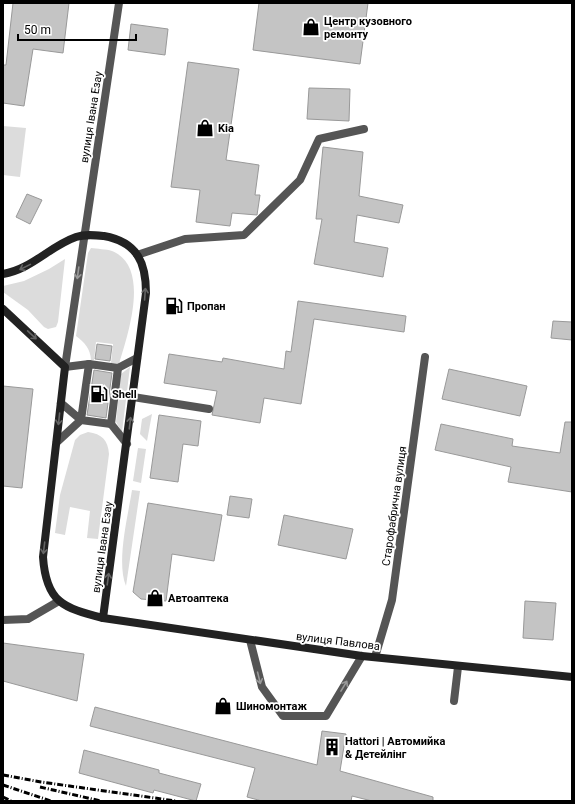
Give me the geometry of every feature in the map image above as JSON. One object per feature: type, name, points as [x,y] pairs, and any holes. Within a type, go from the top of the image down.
[{"type":"main road","name":"вулиця Івана Езау","points":[[3,274],[22,269],[66,241],[84,235],[95,235],[122,241],[130,246],[137,255],[146,276],[146,293],[133,397],[103,618]]},
{"type":"main road","points":[[3,309],[65,367]]},
{"type":"main road","name":"вулиця Івана Езау","points":[[58,601],[50,588],[44,573],[43,557],[65,367]]},
{"type":"main road","points":[[58,601],[71,610],[103,618]]},
{"type":"main road","name":"вулиця Павлова","points":[[103,618],[362,656],[458,667],[572,677]]},
{"type":"street","name":"вулиця Івана Езау","points":[[65,367],[119,3]]},
{"type":"street","points":[[137,255],[185,239],[244,235],[300,180],[319,139],[364,129]]},
{"type":"street","name":"Старофабрична вулиця","points":[[375,657],[392,600],[425,357]]},
{"type":"street","points":[[65,367],[89,364],[118,368],[137,358]]},
{"type":"street","points":[[57,442],[81,420],[89,364]]},
{"type":"street","points":[[111,424],[118,368]]},
{"type":"street","points":[[133,397],[209,409]]},
{"type":"street","points":[[61,403],[81,420],[111,424],[127,444]]},
{"type":"street","points":[[3,620],[28,620],[58,601]]},
{"type":"street","points":[[250,640],[262,687],[283,716],[326,716],[362,656]]},
{"type":"street","points":[[454,701],[458,667]]},
{"type":"shaded area","points":[[3,126],[26,128],[20,177],[3,175]]},
{"type":"shaded area","points":[[91,248],[112,251],[124,259],[131,271],[134,286],[134,302],[119,364],[111,363],[113,344],[96,342],[94,360],[91,360],[90,352],[82,341],[76,336],[88,253]]},
{"type":"shaded area","points":[[65,259],[58,322],[56,327],[48,329],[44,327],[28,310],[3,292],[3,286],[24,281],[49,269]]},
{"type":"shaded area","points":[[130,367],[122,432],[116,422],[121,374]]},
{"type":"shaded area","points":[[152,414],[147,441],[140,434],[142,419]]},
{"type":"shaded area","points":[[88,432],[101,436],[106,441],[109,454],[98,539],[87,538],[90,511],[70,507],[65,535],[55,533],[60,495],[75,440],[80,435]]},
{"type":"shaded area","points":[[138,448],[146,449],[141,483],[133,481]]},
{"type":"shaded area","points":[[132,490],[140,491],[126,586],[123,576],[122,552]]},
{"type":"building","points":[[13,3],[69,3],[63,53],[33,49],[24,106],[3,103],[3,65],[6,65]]},
{"type":"building","name":"Центр кузовного ремонту","points":[[259,3],[368,3],[360,64],[253,50]]},
{"type":"building","points":[[131,24],[168,29],[165,55],[128,50]]},
{"type":"building","name":"Kia","points":[[188,62],[239,69],[226,160],[259,165],[255,195],[260,195],[257,215],[232,213],[230,226],[196,222],[200,190],[171,187]]},
{"type":"building","points":[[309,88],[350,89],[349,121],[307,119]]},
{"type":"building","points":[[323,147],[363,152],[359,196],[403,205],[399,223],[357,215],[354,242],[388,248],[383,277],[314,264],[322,219],[316,219]]},
{"type":"building","points":[[27,194],[42,200],[30,224],[16,217]]},
{"type":"building","points":[[298,301],[406,316],[404,332],[314,319],[301,404],[264,398],[260,423],[212,415],[217,391],[164,383],[169,354],[222,362],[223,358],[284,369],[286,351],[291,352]]},
{"type":"building","points":[[553,321],[572,322],[572,340],[551,338]]},
{"type":"building","points":[[97,344],[112,346],[110,361],[95,359]]},
{"type":"building","points":[[449,369],[527,386],[520,416],[442,399]]},
{"type":"building","name":"Shell","points":[[94,370],[112,373],[106,418],[87,415]]},
{"type":"building","points":[[3,386],[33,389],[22,488],[3,486]]},
{"type":"building","points":[[159,415],[201,421],[198,446],[183,444],[178,482],[150,478]]},
{"type":"building","points":[[565,422],[572,422],[572,492],[508,482],[511,467],[435,450],[441,424],[513,439],[512,446],[560,453]]},
{"type":"building","points":[[230,496],[252,499],[249,518],[227,515]]},
{"type":"building","points":[[148,503],[222,515],[214,561],[172,554],[166,601],[141,599],[133,592]]},
{"type":"building","points":[[284,515],[353,529],[346,559],[278,545]]},
{"type":"building","points":[[525,601],[556,603],[553,640],[523,638]]},
{"type":"building","points":[[3,643],[84,654],[77,701],[3,681]]},
{"type":"building","points":[[95,707],[317,765],[322,731],[346,734],[340,771],[433,797],[433,801],[372,801],[352,796],[351,801],[262,801],[247,797],[255,768],[90,726]]},
{"type":"building","points":[[84,750],[159,770],[159,773],[201,784],[196,801],[154,790],[153,793],[79,773]]},
{"type":"railway","points":[[3,775],[41,782],[176,801]]},
{"type":"railway","points":[[3,785],[51,801]]},
{"type":"railway","points":[[40,787],[101,801]]},
{"type":"railway","points":[[3,797],[11,801]]},
{"type":"place","name":"Центр кузовного ремонту","points":[[311,27]]},
{"type":"place","name":"Kia","points":[[205,128]]},
{"type":"place","name":"Пропан","points":[[174,306]]},
{"type":"place","name":"Shell","points":[[99,394]]},
{"type":"place","name":"Автоаптека","points":[[155,598]]},
{"type":"place","name":"Шиномонтаж","points":[[223,706]]},
{"type":"place","name":"Hattori | Автомийка & Детейлінг","points":[[332,747]]}]
